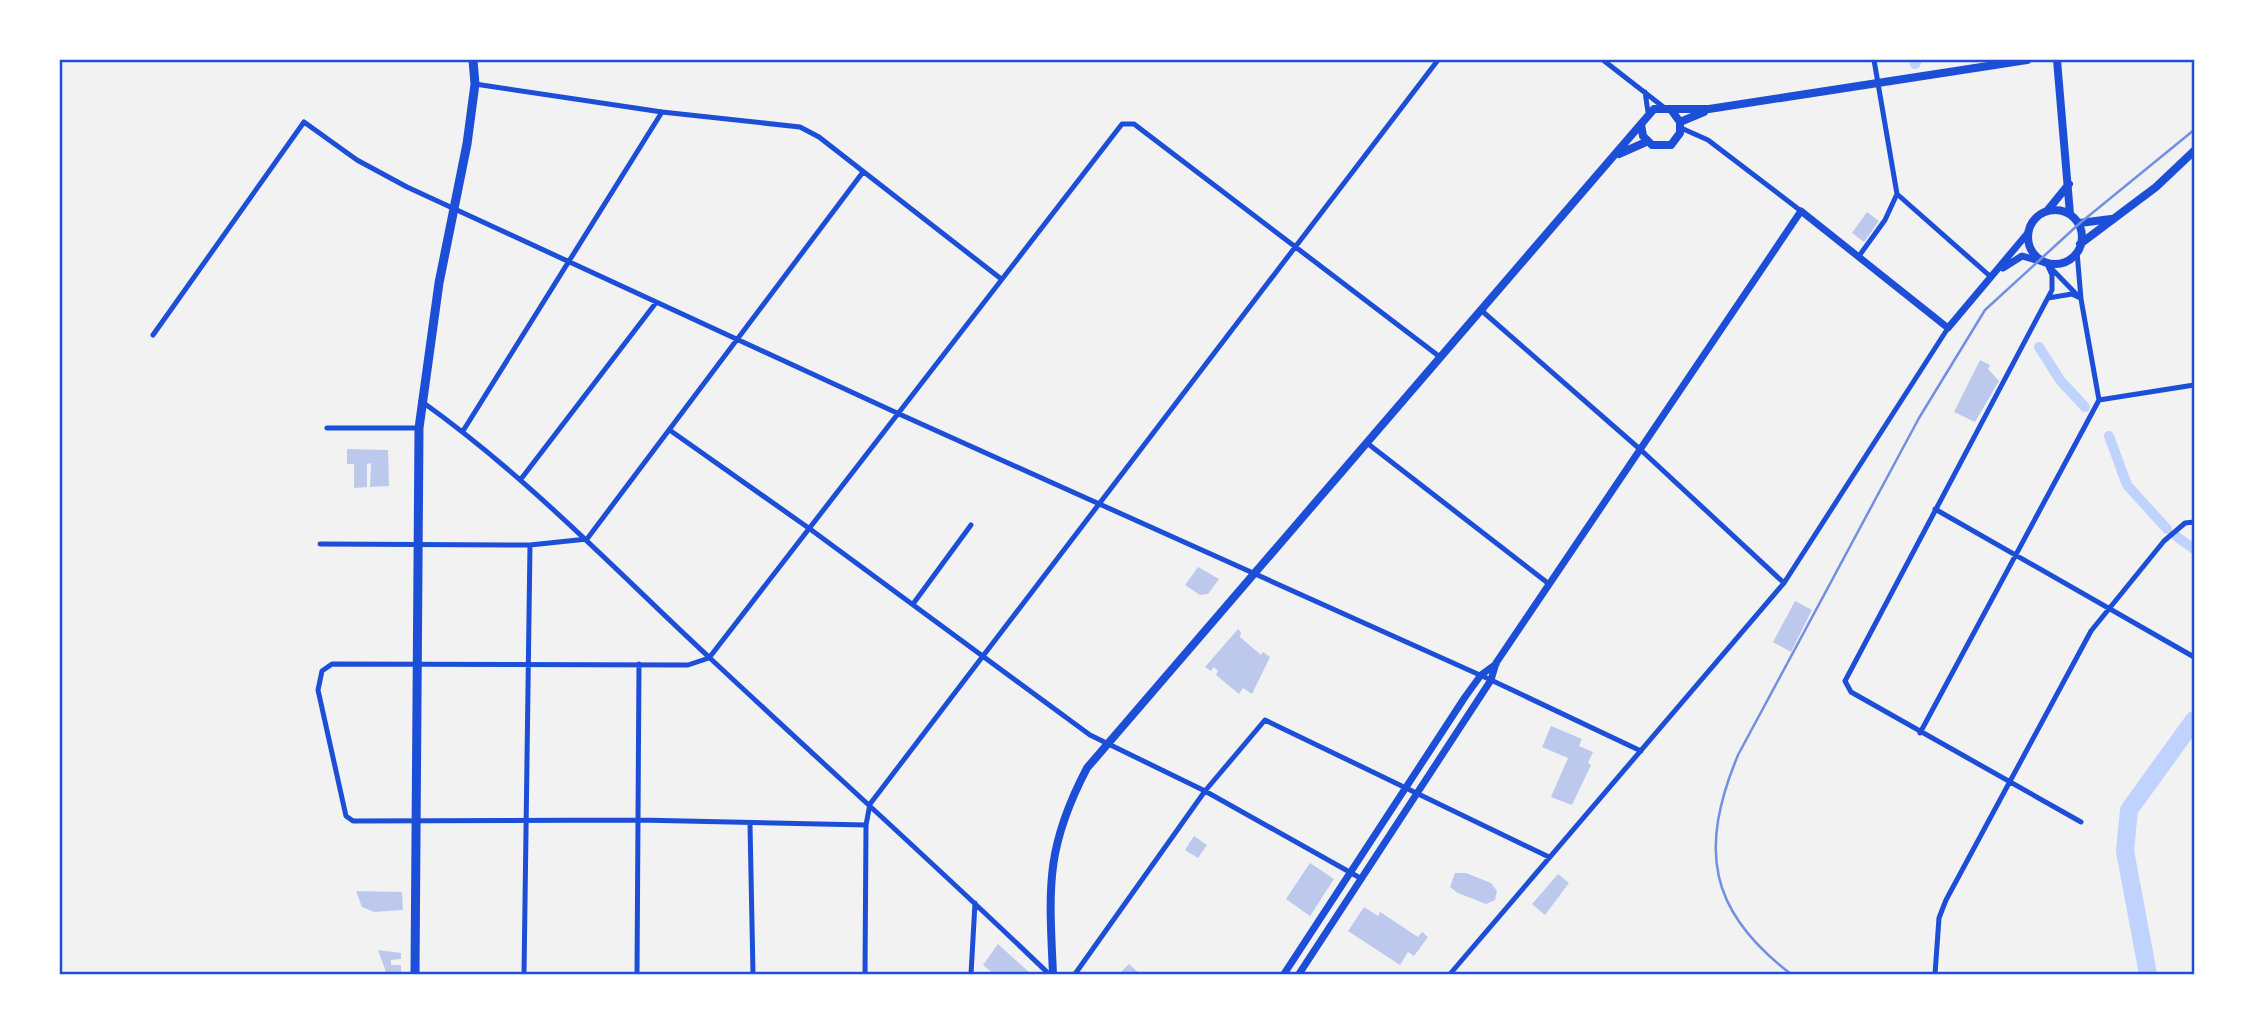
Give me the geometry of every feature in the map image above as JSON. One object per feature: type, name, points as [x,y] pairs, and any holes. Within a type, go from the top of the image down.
[{"type":"highway","points":[[415,975],[419,428],[439,283],[475,84],[473,60]]},
{"type":"main road","points":[[1051,975],[1049,890],[1052,859],[1074,793],[1106,743],[1482,311],[1614,157],[1648,113],[1709,109],[2027,60]]},
{"type":"main road","points":[[2057,60],[2070,214]]},
{"type":"main road","points":[[1614,157],[1646,142],[1658,147],[1671,145],[1680,125],[1709,109]]},
{"type":"main road","points":[[1669,110],[1680,125]]},
{"type":"main road","points":[[1641,124],[1646,142]]},
{"type":"main road","points":[[2069,184],[2047,211],[2032,224],[2028,234],[2028,244],[2045,263],[2063,264],[2078,248],[2194,151]]},
{"type":"main road","points":[[2047,211],[2056,209],[2070,214],[2080,223]]},
{"type":"main road","points":[[2080,223],[2117,217]]},
{"type":"main road","points":[[2078,248],[2080,223]]},
{"type":"street","points":[[865,975],[866,825],[870,804],[1438,60]]},
{"type":"street","points":[[1603,60],[1669,110]]},
{"type":"street","points":[[1859,256],[1885,220],[1897,194],[1874,60]]},
{"type":"street","points":[[475,84],[662,112],[800,127],[819,137],[1000,278]]},
{"type":"street","points":[[1645,92],[1648,113]]},
{"type":"street","points":[[463,431],[570,264],[662,112]]},
{"type":"street","points":[[153,335],[304,122],[357,160],[655,304],[1254,572],[1641,751]]},
{"type":"street","points":[[866,825],[639,820],[353,821],[346,816],[338,792],[317,690],[322,671],[332,664],[688,666],[709,658],[1000,278],[1122,124],[1133,124],[1295,244],[1440,357]]},
{"type":"street","points":[[1680,125],[1708,140],[1948,328]]},
{"type":"street","points":[[320,544],[530,545],[587,539],[671,432],[863,172]]},
{"type":"street","points":[[1897,194],[1991,277]]},
{"type":"street","points":[[1299,975],[1491,680],[1496,663],[1642,451],[1801,211]]},
{"type":"street","points":[[1460,975],[1452,972],[1784,583],[1948,328],[2028,234]]},
{"type":"street","points":[[1920,733],[2099,400],[2081,299],[2078,248]]},
{"type":"street","points":[[1991,277],[2022,256],[2045,263],[2081,299]]},
{"type":"street","points":[[2045,263],[2053,285],[2048,298],[1845,681],[1847,687],[1920,733],[2081,822]]},
{"type":"street","points":[[2048,298],[2072,294],[2081,299]]},
{"type":"street","points":[[521,479],[655,304]]},
{"type":"street","points":[[1482,311],[1642,451],[1784,583]]},
{"type":"street","points":[[2099,400],[2194,385]]},
{"type":"street","points":[[421,401],[463,431],[521,479],[587,539],[709,658],[870,804],[1051,975]]},
{"type":"street","points":[[327,428],[419,428]]},
{"type":"street","points":[[671,432],[810,528],[981,657],[1106,743],[1205,791],[1362,879]]},
{"type":"street","points":[[1367,443],[1549,584]]},
{"type":"street","points":[[1935,509],[2194,657]]},
{"type":"street","points":[[1935,975],[1939,918],[2007,781],[2106,608],[2164,541],[2185,523],[2194,522]]},
{"type":"street","points":[[913,604],[971,525]]},
{"type":"street","points":[[524,975],[530,545]]},
{"type":"street","points":[[1284,975],[1481,675],[1496,663]]},
{"type":"street","points":[[637,975],[639,664]]},
{"type":"street","points":[[1075,975],[1205,791],[1265,720],[1549,857]]},
{"type":"street","points":[[750,824],[752,975]]},
{"type":"street","points":[[971,975],[975,903]]},
{"type":"building","points":[[1867,212],[1879,221],[1864,242],[1852,233]]},
{"type":"building","points":[[1980,360],[1990,365],[1988,369],[1999,381],[1975,422],[1954,412]]},
{"type":"building","points":[[347,449],[388,450],[389,486],[370,487],[371,463],[367,464],[367,487],[354,488],[354,464],[347,464]]},
{"type":"building","points":[[1198,567],[1219,579],[1208,594],[1200,595],[1185,585]]},
{"type":"building","points":[[1795,601],[1812,610],[1791,652],[1773,642]]},
{"type":"building","points":[[1238,629],[1241,632],[1240,637],[1261,655],[1263,652],[1270,657],[1252,694],[1243,688],[1239,694],[1216,675],[1218,671],[1214,667],[1211,671],[1205,667]]},
{"type":"building","points":[[1551,726],[1582,739],[1579,746],[1593,752],[1588,763],[1591,765],[1572,805],[1551,797],[1568,758],[1542,747]]},
{"type":"building","points":[[1194,836],[1207,845],[1198,858],[1185,850]]},
{"type":"building","points":[[1310,863],[1334,879],[1310,916],[1286,899]]},
{"type":"building","points":[[1455,873],[1466,873],[1491,883],[1497,891],[1495,900],[1486,904],[1458,893],[1450,887]]},
{"type":"building","points":[[1558,874],[1569,883],[1545,915],[1532,904]]},
{"type":"building","points":[[356,891],[402,892],[403,910],[374,912],[362,907]]},
{"type":"building","points":[[1364,907],[1378,916],[1380,912],[1418,937],[1422,932],[1428,937],[1414,956],[1408,952],[1400,965],[1348,931]]},
{"type":"building","points":[[998,944],[1031,974],[994,974],[983,965]]},
{"type":"building","points":[[378,950],[401,953],[401,959],[391,960],[391,965],[401,965],[401,973],[386,972]]},
{"type":"building","points":[[1129,964],[1140,974],[1119,974]]},
{"type":"waterway","points":[[1915,64],[1917,60]]},
{"type":"waterway","points":[[2039,347],[2060,380],[2085,407]]},
{"type":"waterway","points":[[2109,436],[2127,485],[2167,529]]},
{"type":"waterway","points":[[2177,537],[2194,549]]},
{"type":"waterway","points":[[2148,974],[2125,851],[2129,810],[2194,720]]},
{"type":"railway","points":[[1791,974],[1763,950],[1742,926],[1727,902],[1719,876],[1716,849],[1718,820],[1738,755],[1919,418],[1985,310],[2080,223],[2194,130]]}]
